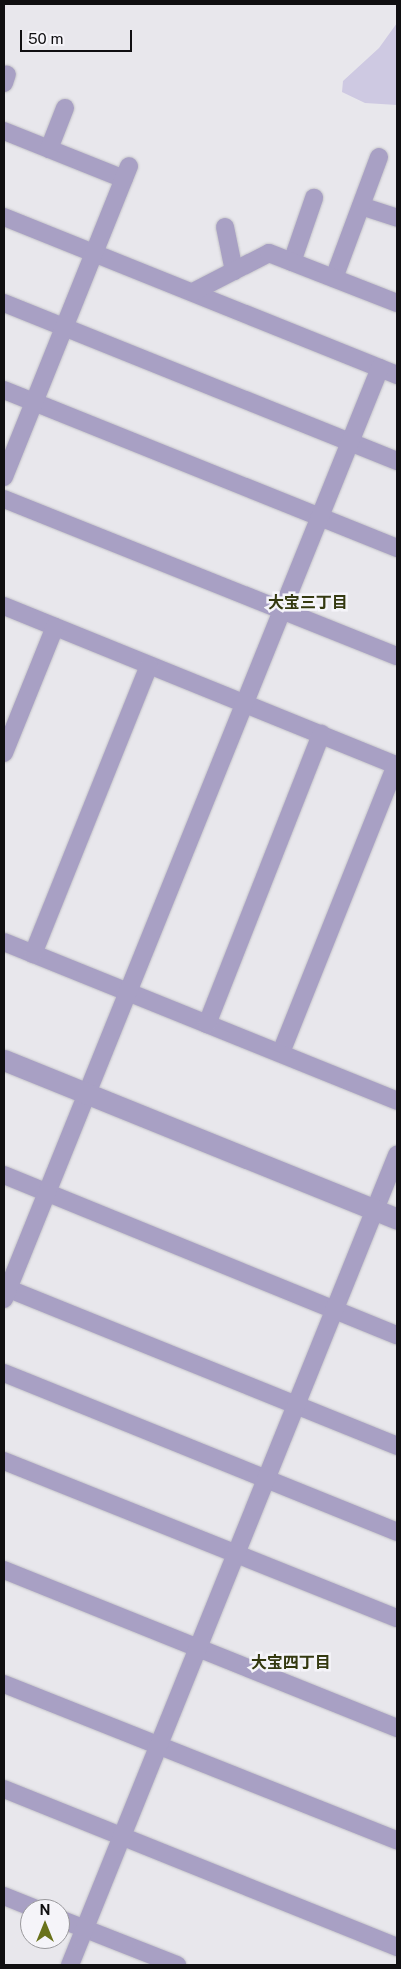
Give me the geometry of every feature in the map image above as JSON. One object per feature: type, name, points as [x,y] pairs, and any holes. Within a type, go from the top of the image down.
[{"type":"street","points":[[49,149],[65,108]]},
{"type":"street","points":[[4,131],[49,149],[127,173],[4,477]]},
{"type":"street","points":[[334,278],[379,157]]},
{"type":"street","points":[[292,262],[314,198]]},
{"type":"street","points":[[361,206],[397,218]]},
{"type":"street","points":[[4,217],[397,375]]},
{"type":"street","points":[[225,227],[234,271]]},
{"type":"street","points":[[193,292],[269,253],[397,303]]},
{"type":"street","points":[[4,303],[397,461]]},
{"type":"street","points":[[380,368],[319,516],[246,704],[47,1193],[5,1291],[295,1404],[397,1446]]},
{"type":"street","points":[[4,390],[397,548]]},
{"type":"street","points":[[4,499],[397,656]]},
{"type":"street","points":[[4,606],[396,765],[281,1053]]},
{"type":"street","points":[[4,752],[56,627]]},
{"type":"street","points":[[33,954],[149,665]]},
{"type":"street","points":[[207,1024],[321,734]]},
{"type":"street","points":[[4,942],[397,1101]]},
{"type":"street","points":[[4,1060],[397,1218]]},
{"type":"street","points":[[70,1965],[397,1155]]},
{"type":"street","points":[[4,1176],[397,1335]]},
{"type":"street","points":[[4,1373],[397,1532]]},
{"type":"street","points":[[4,1461],[397,1618]]},
{"type":"street","points":[[4,1570],[397,1728]]},
{"type":"street","points":[[8,1690],[160,1745],[397,1840]]},
{"type":"street","points":[[4,1790],[397,1947]]},
{"type":"street","points":[[4,1896],[20,1902]]},
{"type":"street","points":[[70,1923],[177,1965]]},
{"type":"shaded area","points":[[397,23],[397,105],[365,103],[342,92],[343,81],[379,48]]},
{"type":"district","name":"大宝三丁目","points":[[308,603]]},
{"type":"district","name":"大宝四丁目","points":[[291,1663]]}]
